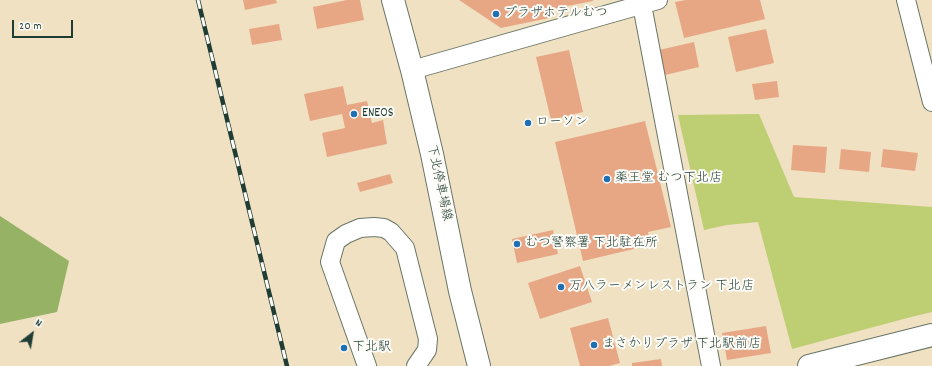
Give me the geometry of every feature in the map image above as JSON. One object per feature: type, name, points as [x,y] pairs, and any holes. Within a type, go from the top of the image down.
[{"type":"main road","name":"下北停車場線","points":[[393,0],[412,70],[432,154],[460,291],[479,366]]},
{"type":"main road","points":[[809,366],[932,335]]},
{"type":"street","points":[[906,0],[931,90]]},
{"type":"street","points":[[412,70],[650,3],[712,366]]},
{"type":"street","points":[[367,366],[330,262],[336,240],[360,228],[374,227],[384,228],[391,232],[405,248],[428,340],[427,350],[416,366]]},
{"type":"green space","points":[[759,114],[794,197],[932,207],[932,312],[792,349],[758,222],[727,225],[704,230],[678,115]]},
{"type":"green space","points":[[0,216],[69,261],[57,312],[0,324]]},
{"type":"building","points":[[243,0],[276,0],[277,3],[245,10]]},
{"type":"building","points":[[347,0],[360,0],[364,20],[317,29],[313,7]]},
{"type":"building","points":[[459,0],[593,1],[548,10],[549,18],[501,28]]},
{"type":"building","points":[[686,0],[760,0],[765,19],[684,38],[675,2]]},
{"type":"building","points":[[279,24],[282,40],[252,45],[249,29]]},
{"type":"building","points":[[766,29],[774,63],[736,72],[728,37]]},
{"type":"building","points":[[694,42],[699,67],[665,75],[659,50]]},
{"type":"building","points":[[569,50],[583,112],[551,120],[536,57]]},
{"type":"building","points":[[777,81],[779,97],[755,100],[752,84]]},
{"type":"building","points":[[343,86],[347,105],[367,101],[372,123],[383,120],[387,144],[327,157],[322,133],[345,128],[342,114],[310,121],[304,94]]},
{"type":"building","points":[[645,121],[671,227],[648,232],[651,245],[583,261],[555,142]]},
{"type":"building","points":[[793,145],[827,147],[825,173],[791,170]]},
{"type":"building","points":[[841,149],[871,152],[869,172],[839,169]]},
{"type":"building","points":[[883,149],[918,153],[915,171],[881,167]]},
{"type":"building","points":[[390,174],[393,183],[360,192],[357,183]]},
{"type":"building","points":[[553,230],[558,254],[517,263],[512,239]]},
{"type":"building","points":[[580,266],[592,302],[540,319],[528,283]]},
{"type":"building","points":[[608,318],[620,363],[609,366],[580,366],[570,328]]},
{"type":"building","points":[[766,326],[771,353],[727,360],[722,333]]},
{"type":"building","points":[[661,359],[662,366],[632,366],[632,363]]},
{"type":"railway","points":[[198,0],[287,366]]},
{"type":"place","name":"プラザホテルむつ","points":[[496,14]]},
{"type":"place","name":"ENEOS","points":[[354,114]]},
{"type":"place","name":"ローソン","points":[[528,123]]},
{"type":"place","name":"薬王堂 むつ下北店","points":[[607,179]]},
{"type":"place","name":"むつ警察署 下北駐在所","points":[[517,244]]},
{"type":"place","name":"万八ラーメンレストラン 下北店","points":[[561,287]]},
{"type":"place","name":"まさかりプラザ 下北駅前店","points":[[594,345]]},
{"type":"place","name":"下北駅","points":[[344,348]]}]
